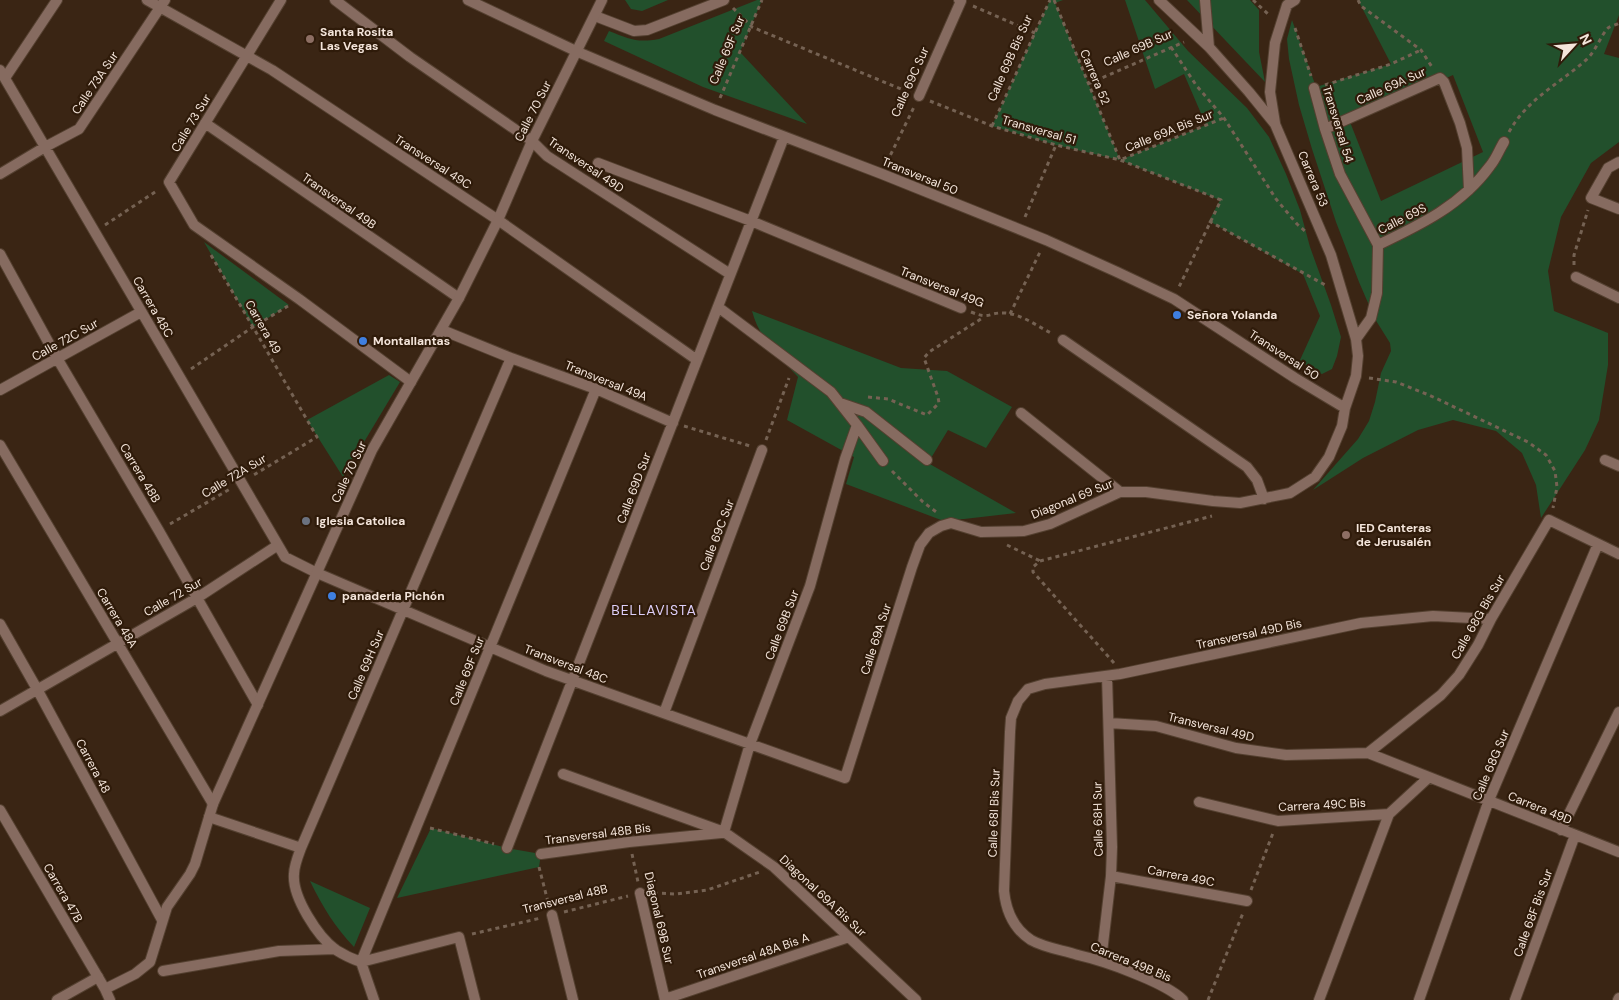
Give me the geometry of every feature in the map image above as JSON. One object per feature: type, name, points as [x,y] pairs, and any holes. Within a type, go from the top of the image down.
[{"type":"street","points":[[2,74],[57,0]]},
{"type":"street","name":"Transversal 49C","points":[[147,0],[163,4],[272,70],[498,220],[697,360]]},
{"type":"street","name":"Calle 73 Sur","points":[[169,182],[281,0]]},
{"type":"street","name":"Transversal 49D","points":[[335,0],[410,58],[532,141],[547,156],[730,274]]},
{"type":"street","name":"Transversal 50","points":[[468,0],[578,52],[715,110],[1046,240],[1174,299],[1295,378],[1345,408]]},
{"type":"street","name":"Calle 70 Sur","points":[[105,989],[135,974],[150,962],[162,920],[170,903],[195,864],[213,804],[372,450],[459,298],[498,220],[532,141],[578,52],[602,0]]},
{"type":"street","name":"Calle 69C Sur","points":[[919,96],[960,0]]},
{"type":"street","name":"Carrera 53","points":[[1159,0],[1209,47],[1275,124],[1331,255],[1356,339],[1358,356],[1356,376],[1345,408]]},
{"type":"street","points":[[1206,0],[1209,47]]},
{"type":"street","points":[[595,16],[634,31],[647,30],[728,3]]},
{"type":"street","points":[[1275,124],[1270,92],[1275,43],[1280,26],[1291,3]]},
{"type":"street","name":"Calle 73A Sur","points":[[0,174],[79,129],[163,4]]},
{"type":"street","name":"Carrera 48C","points":[[2,74],[285,557]]},
{"type":"street","points":[[1440,78],[1444,82],[1460,122],[1467,148],[1469,190]]},
{"type":"street","name":"Calle 69A Sur","points":[[1325,129],[1440,78]]},
{"type":"street","name":"Transversal 54","points":[[1314,88],[1340,174],[1378,245]]},
{"type":"street","name":"Transversal 49B","points":[[205,123],[459,298]]},
{"type":"street","name":"Calle 69D Sur","points":[[507,848],[784,137]]},
{"type":"street","name":"Calle 69S","points":[[1356,339],[1371,318],[1377,293],[1378,245],[1430,219],[1469,190],[1490,166],[1504,142]]},
{"type":"street","points":[[1619,162],[1608,168],[1591,198],[1619,209]]},
{"type":"street","name":"Transversal 49G","points":[[598,163],[751,221],[961,308]]},
{"type":"street","points":[[169,182],[194,225],[299,299],[411,382]]},
{"type":"street","name":"Carrera 48B","points":[[0,254],[57,358],[198,598],[258,705]]},
{"type":"street","points":[[1576,277],[1619,298]]},
{"type":"street","points":[[718,307],[831,392],[857,424],[883,461]]},
{"type":"street","name":"Calle 72C Sur","points":[[0,390],[142,312]]},
{"type":"street","name":"Transversal 49A","points":[[442,330],[596,389],[673,423]]},
{"type":"street","points":[[1063,340],[1247,467],[1257,480],[1264,498],[1290,493],[1315,477],[1329,457],[1342,426],[1345,408]]},
{"type":"street","name":"Calle 69H Sur","points":[[361,962],[335,949],[317,929],[304,910],[294,889],[294,873],[301,848],[511,358]]},
{"type":"street","name":"Calle 69F Sur","points":[[361,962],[596,389]]},
{"type":"street","points":[[840,403],[866,412],[927,460]]},
{"type":"street","points":[[1021,413],[1120,492]]},
{"type":"street","name":"Calle 69B Sur","points":[[724,832],[750,744],[810,586],[845,459],[857,424]]},
{"type":"street","name":"Carrera 48A","points":[[0,444],[213,804]]},
{"type":"street","name":"Calle 69C Sur","points":[[664,713],[762,450]]},
{"type":"street","points":[[1605,460],[1619,466]]},
{"type":"street","name":"Diagonal 69 Sur","points":[[950,523],[981,532],[1024,531],[1050,524],[1120,492],[1146,492],[1240,503],[1264,498]]},
{"type":"street","points":[[1549,520],[1619,554]]},
{"type":"street","name":"Calle 68G Bis Sur","points":[[1368,753],[1441,695],[1459,675],[1549,520]]},
{"type":"street","name":"Calle 69A Sur","points":[[845,778],[920,545],[929,533],[950,523]]},
{"type":"street","name":"Calle 68G Sur","points":[[1419,1000],[1489,800],[1598,544]]},
{"type":"street","name":"Calle 72 Sur","points":[[0,711],[198,598],[278,545]]},
{"type":"street","name":"Transversal 48C","points":[[285,557],[403,610],[572,680],[845,778]]},
{"type":"street","name":"Transversal 49D Bis","points":[[1018,701],[1028,689],[1045,684],[1120,674],[1361,623],[1433,616],[1492,619]]},
{"type":"street","name":"Carrera 48","points":[[0,624],[162,920]]},
{"type":"street","name":"Calle 68H Sur","points":[[1101,961],[1111,876],[1112,847],[1107,676]]},
{"type":"street","name":"Calle 68I Bis Sur","points":[[1015,925],[1009,914],[1004,892],[1011,718],[1018,701]]},
{"type":"street","points":[[1561,830],[1619,712]]},
{"type":"street","name":"Transversal 49D","points":[[1108,723],[1156,726],[1236,748],[1286,755],[1368,753]]},
{"type":"street","name":"Carrera 49D","points":[[1368,753],[1619,852]]},
{"type":"street","name":"Diagonal 69A Bis Sur","points":[[563,774],[724,832],[774,867],[916,1000]]},
{"type":"street","points":[[1319,1000],[1388,814],[1428,778]]},
{"type":"street","name":"Carrera 49C Bis","points":[[1200,802],[1278,821],[1388,814]]},
{"type":"street","name":"Carrera 47B","points":[[0,810],[105,989]]},
{"type":"street","points":[[209,816],[301,848]]},
{"type":"street","name":"Transversal 48B Bis","points":[[542,854],[724,832]]},
{"type":"street","name":"Calle 68F Bis Sur","points":[[1515,1000],[1575,835]]},
{"type":"street","name":"Carrera 49C","points":[[1111,876],[1247,901]]},
{"type":"street","name":"Diagonal 69B Sur","points":[[640,892],[665,999]]},
{"type":"street","points":[[552,915],[573,1000]]},
{"type":"street","name":"Carrera 49B Bis","points":[[1015,925],[1030,939],[1040,944],[1101,961],[1169,989],[1183,1000]]},
{"type":"street","points":[[374,1000],[361,962],[459,937],[475,1000]]},
{"type":"street","name":"Transversal 48A Bis A","points":[[665,999],[849,937]]},
{"type":"street","points":[[163,971],[279,951],[335,949]]},
{"type":"street","points":[[57,1000],[98,977]]},
{"type":"street","points":[[105,989],[110,1000]]},
{"type":"path","name":"Calle 69F Sur","points":[[715,110],[762,0]]},
{"type":"path","points":[[960,0],[1035,33]]},
{"type":"path","name":"Calle 69B Bis Sur","points":[[992,126],[1050,0]]},
{"type":"path","name":"Carrera 52","points":[[1054,0],[1120,160]]},
{"type":"path","points":[[1253,0],[1280,26]]},
{"type":"path","points":[[1358,0],[1361,6],[1420,50],[1440,78]]},
{"type":"path","name":"Transversal 51","points":[[728,3],[752,27],[992,126],[1056,145],[1120,160],[1221,200],[1209,220]]},
{"type":"path","name":"Transversal 54","points":[[1291,3],[1314,88]]},
{"type":"path","points":[[1504,142],[1514,122],[1529,105],[1586,60],[1596,50],[1608,28],[1619,24]]},
{"type":"path","name":"Calle 69B Sur","points":[[1088,84],[1198,36]]},
{"type":"path","points":[[1171,47],[1196,85],[1224,118],[1276,199],[1311,238]]},
{"type":"path","points":[[1314,88],[1391,64],[1420,50]]},
{"type":"path","name":"Calle 69C Sur","points":[[882,174],[919,96]]},
{"type":"path","name":"Calle 69A Bis Sur","points":[[1120,160],[1224,118]]},
{"type":"path","points":[[1020,230],[1056,145]]},
{"type":"path","points":[[94,231],[169,182]]},
{"type":"path","points":[[1576,277],[1573,272],[1574,255],[1591,198]]},
{"type":"path","points":[[1174,299],[1209,220],[1344,295]]},
{"type":"path","points":[[1046,240],[1010,314],[1027,320],[1063,340]]},
{"type":"path","name":"Carrera 49","points":[[208,250],[317,437]]},
{"type":"path","points":[[180,377],[253,327],[299,299]]},
{"type":"path","name":"Transversal 49G","points":[[961,308],[984,318],[1004,313],[1010,314]]},
{"type":"path","points":[[863,396],[888,399],[927,415],[939,403],[924,358],[929,352],[984,318]]},
{"type":"path","points":[[673,423],[762,450],[794,365]]},
{"type":"path","points":[[1356,376],[1396,382],[1429,395],[1528,442],[1546,456],[1555,471],[1558,487],[1549,520]]},
{"type":"path","name":"Calle 72A Sur","points":[[159,531],[317,437]]},
{"type":"path","points":[[883,461],[924,502],[950,523]]},
{"type":"path","points":[[1120,674],[1113,660],[1044,585],[1033,572],[1033,567],[1040,562],[1212,516]]},
{"type":"path","points":[[417,824],[507,848]]},
{"type":"path","name":"Diagonal 69B Sur","points":[[629,842],[640,892]]},
{"type":"path","points":[[542,854],[539,867],[552,915]]},
{"type":"path","name":"Transversal 48B","points":[[459,937],[640,892],[676,894],[706,890],[774,867]]},
{"type":"green space","points":[[625,0],[668,0],[642,11],[631,9]]},
{"type":"green space","points":[[757,0],[762,0],[740,52],[807,124],[703,87],[604,41],[609,31],[645,41],[659,39]]},
{"type":"green space","points":[[1050,0],[1063,0],[1055,3],[1120,160],[1056,145],[992,126]]},
{"type":"green space","points":[[1125,0],[1145,0],[1188,51],[1247,108],[1269,137],[1300,210],[1310,247],[1341,337],[1332,369],[1322,374],[1313,371],[1300,360],[1320,316],[1303,274],[1209,221],[1220,200],[1120,160],[1206,125],[1184,74],[1155,89]]},
{"type":"green space","points":[[1187,0],[1250,0],[1259,10],[1259,52],[1265,82]]},
{"type":"green space","points":[[1358,0],[1619,0],[1619,15],[1604,54],[1619,58],[1619,142],[1591,163],[1561,217],[1548,271],[1554,311],[1608,333],[1608,365],[1599,420],[1585,450],[1541,518],[1536,485],[1522,453],[1496,431],[1453,420],[1418,430],[1363,458],[1313,490],[1358,439],[1369,421],[1381,373],[1391,351],[1390,343],[1375,319],[1359,282],[1336,222],[1312,149],[1299,105],[1289,59],[1287,39],[1292,20],[1316,87],[1391,64]],"holes":[[[1453,75],[1483,152],[1381,201],[1350,122]]]},
{"type":"green space","points":[[204,242],[289,305],[253,327]]},
{"type":"green space","points":[[752,311],[901,368],[947,371],[1012,407],[986,448],[948,430],[928,463],[1016,513],[941,520],[846,484],[854,457],[787,420],[798,377],[759,330]]},
{"type":"green space","points":[[389,375],[400,382],[343,477],[307,420]]},
{"type":"green space","points":[[431,828],[507,848],[541,854],[539,867],[397,898]]},
{"type":"green space","points":[[310,881],[370,908],[354,947],[329,916]]},
{"type":"place","name":"Santa Rosita Las Vegas","points":[[310,39]]},
{"type":"place","name":"Señora Yolanda","points":[[1177,315]]},
{"type":"place","name":"Montallantas","points":[[363,341]]},
{"type":"place","name":"Iglesia Catolica","points":[[306,521]]},
{"type":"place","name":"IED Canteras de Jerusalén","points":[[1346,535]]},
{"type":"place","name":"panaderia Pichón","points":[[332,596]]},
{"type":"district","name":"BELLAVISTA","points":[[654,610]]}]
